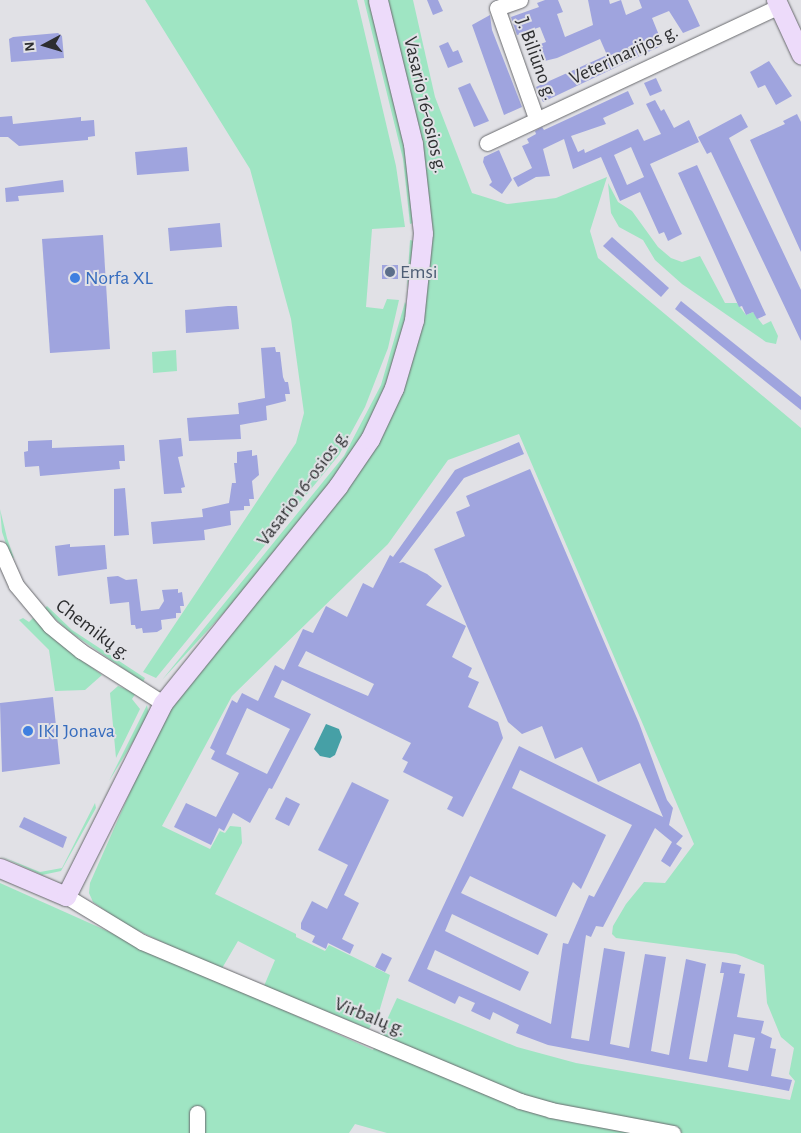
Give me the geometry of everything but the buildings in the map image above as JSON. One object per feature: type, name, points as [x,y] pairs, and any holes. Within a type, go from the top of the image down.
[{"type":"main road","name":"Vasario 16-osios g.","points":[[66,896],[163,703],[355,462],[384,409],[409,344],[422,266],[421,196],[413,144],[378,0]]},
{"type":"main road","points":[[777,3],[801,54]]},
{"type":"main road","points":[[0,868],[66,896]]},
{"type":"street","name":"J. Biliūno g.","points":[[520,0],[497,8],[536,118]]},
{"type":"street","name":"Veterinarijos g.","points":[[487,142],[777,3]]},
{"type":"street","name":"Chemikų g.","points":[[0,549],[16,585],[50,626],[82,651],[163,703]]},
{"type":"street","name":"Virbalų g.","points":[[66,896],[142,942],[520,1101],[551,1110],[673,1133]]},
{"type":"street","points":[[197,1113],[197,1133]]},
{"type":"green space","points":[[145,0],[357,0],[396,166],[405,227],[372,229],[366,307],[383,309],[387,299],[399,300],[388,348],[365,407],[339,455],[156,678],[143,672],[296,443],[304,413],[291,319],[250,169]]},
{"type":"green space","points":[[364,0],[370,0],[404,138],[413,223],[410,224],[403,159]]},
{"type":"green space","points":[[385,0],[413,0],[435,97],[472,193],[507,204],[556,198],[607,177],[590,231],[598,258],[801,428],[801,1133],[387,1133],[355,1124],[349,1133],[0,1133],[0,883],[373,1050],[397,998],[517,1047],[576,1063],[790,1100],[795,1081],[789,1074],[794,1048],[781,1037],[767,1003],[764,965],[736,954],[616,938],[612,934],[613,926],[626,904],[644,882],[665,883],[694,844],[519,434],[448,460],[388,544],[232,696],[162,826],[210,849],[220,831],[225,833],[230,826],[241,827],[242,843],[215,894],[296,934],[296,937],[325,951],[329,945],[390,975],[379,1012],[369,1029],[264,986],[275,960],[238,941],[221,970],[124,924],[93,902],[89,893],[90,883],[157,731],[180,693],[339,497],[421,322],[429,255]]},
{"type":"green space","points":[[608,183],[618,202],[632,211],[658,247],[671,258],[682,262],[700,256],[725,303],[737,303],[746,315],[753,312],[763,325],[771,321],[778,336],[776,344],[766,342],[682,284],[655,260],[643,240],[619,227],[611,213]]},
{"type":"green space","points":[[410,240],[414,241],[407,289]]},
{"type":"green space","points":[[405,302],[409,311],[378,408],[351,456],[231,605],[162,680],[344,456],[381,385]]},
{"type":"green space","points":[[176,350],[177,371],[153,373],[152,352]]},
{"type":"green space","points":[[0,509],[14,558],[10,556],[2,532]]},
{"type":"green space","points":[[47,606],[72,630],[145,678],[143,682],[70,632],[44,609]]},
{"type":"green space","points":[[23,618],[29,622],[33,618],[55,640],[102,675],[85,690],[55,691],[49,650],[19,620]]},
{"type":"green space","points":[[118,686],[136,693],[132,699],[140,709],[116,758],[110,693]]},
{"type":"green space","points":[[147,705],[149,716],[109,781]]},
{"type":"green space","points":[[95,803],[96,808],[61,871],[42,875],[0,856],[40,872],[62,868]]},
{"type":"water","points":[[326,724],[339,729],[342,737],[335,755],[330,758],[320,756],[314,749]]},
{"type":"place","name":"Emsi","points":[[390,272]]},
{"type":"place","name":"Norfa XL","points":[[75,278]]},
{"type":"place","name":"IKI Jonava","points":[[28,731]]}]
